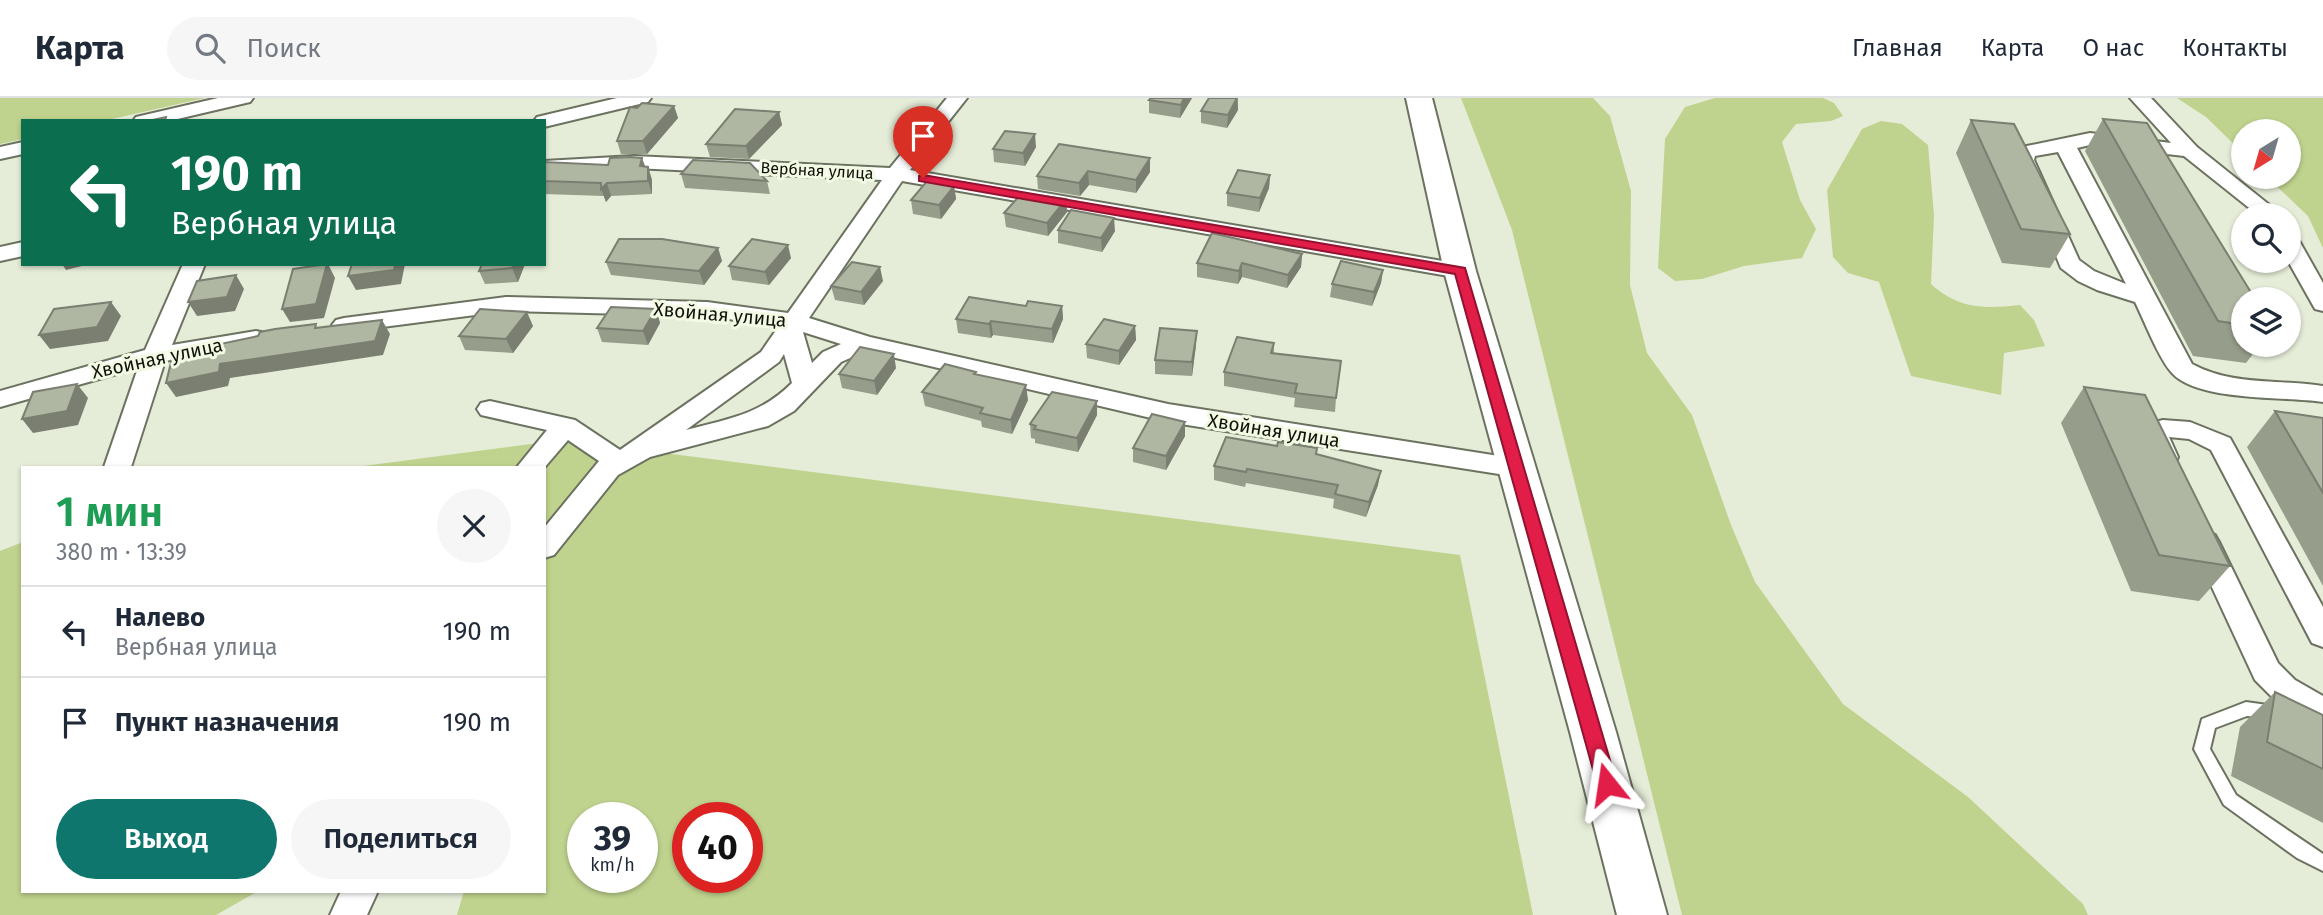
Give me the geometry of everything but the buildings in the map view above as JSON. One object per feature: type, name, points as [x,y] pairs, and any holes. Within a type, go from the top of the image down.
[{"type":"street","points":[[152,119],[245,98],[242,119]]},
{"type":"street","points":[[546,121],[641,98]]},
{"type":"street","points":[[546,546],[608,468],[630,456],[770,357],[800,325],[896,174],[957,98]]},
{"type":"street","points":[[1419,98],[1460,271],[1518,468],[1642,915]]},
{"type":"street","points":[[2140,98],[2190,150],[2256,203]]},
{"type":"street","points":[[2144,297],[2105,285],[2086,276],[2070,263],[2024,155],[2029,151],[2090,139],[2190,150]]},
{"type":"street","points":[[2067,145],[2067,150],[2182,369],[2191,375],[2232,388],[2323,394]]},
{"type":"street","points":[[0,153],[21,148]]},
{"type":"street","name":"Вербная улица","points":[[546,167],[634,162],[896,174],[1460,271]]},
{"type":"street","points":[[0,254],[21,249]]},
{"type":"street","points":[[2301,264],[2323,304]]},
{"type":"street","points":[[118,466],[155,355],[193,266]]},
{"type":"street","name":"Хвойная улица","points":[[323,328],[506,304],[707,309],[800,325],[864,343],[1168,413],[1518,468]]},
{"type":"street","points":[[490,409],[566,426],[630,456],[760,420],[785,405],[801,372],[800,325]]},
{"type":"street","name":"Хвойная улица","points":[[0,399],[155,355],[283,334]]},
{"type":"street","points":[[801,372],[864,343]]},
{"type":"street","points":[[531,466],[566,426]]},
{"type":"street","points":[[2178,485],[2155,435],[2156,430],[2162,428],[2201,434],[2221,444],[2323,635]]},
{"type":"street","points":[[2196,522],[2266,671],[2284,689],[2323,714]]},
{"type":"street","points":[[348,915],[359,893]]},
{"type":"lane","points":[[2323,714],[2246,709],[2208,724],[2202,749],[2230,800],[2323,863]]},
{"type":"green space","points":[[0,98],[205,98],[112,119],[21,119],[21,139],[0,144]]},
{"type":"green space","points":[[1461,98],[1593,98],[1610,116],[1631,191],[1630,285],[1647,353],[1692,415],[1731,525],[1755,582],[1843,704],[1968,797],[2083,904],[2088,915],[1682,915],[1512,230]]},
{"type":"green space","points":[[1715,98],[1823,98],[1834,103],[1843,116],[1831,121],[1796,124],[1782,142],[1800,200],[1816,229],[1802,258],[1744,266],[1702,279],[1675,281],[1658,268],[1665,139],[1685,107]]},
{"type":"green space","points":[[2177,98],[2323,98],[2323,248],[2308,216],[2301,209],[2301,203],[2294,203],[2280,189],[2301,189],[2301,119],[2231,119],[2231,141],[2206,117]]},
{"type":"green space","points":[[1881,121],[1902,124],[1928,145],[1934,215],[1931,284],[1962,303],[1984,307],[2020,305],[2034,320],[2045,346],[2004,353],[2001,395],[1911,376],[1879,282],[1848,273],[1833,257],[1827,190],[1862,129]]},
{"type":"green space","points":[[562,440],[1460,555],[1533,915],[457,915],[463,893],[546,893],[546,466],[364,466]]},
{"type":"green space","points":[[21,543],[21,893],[254,893],[216,915],[0,915],[0,551]]},
{"type":"route","points":[[923,178],[1460,271],[1607,784]]}]
